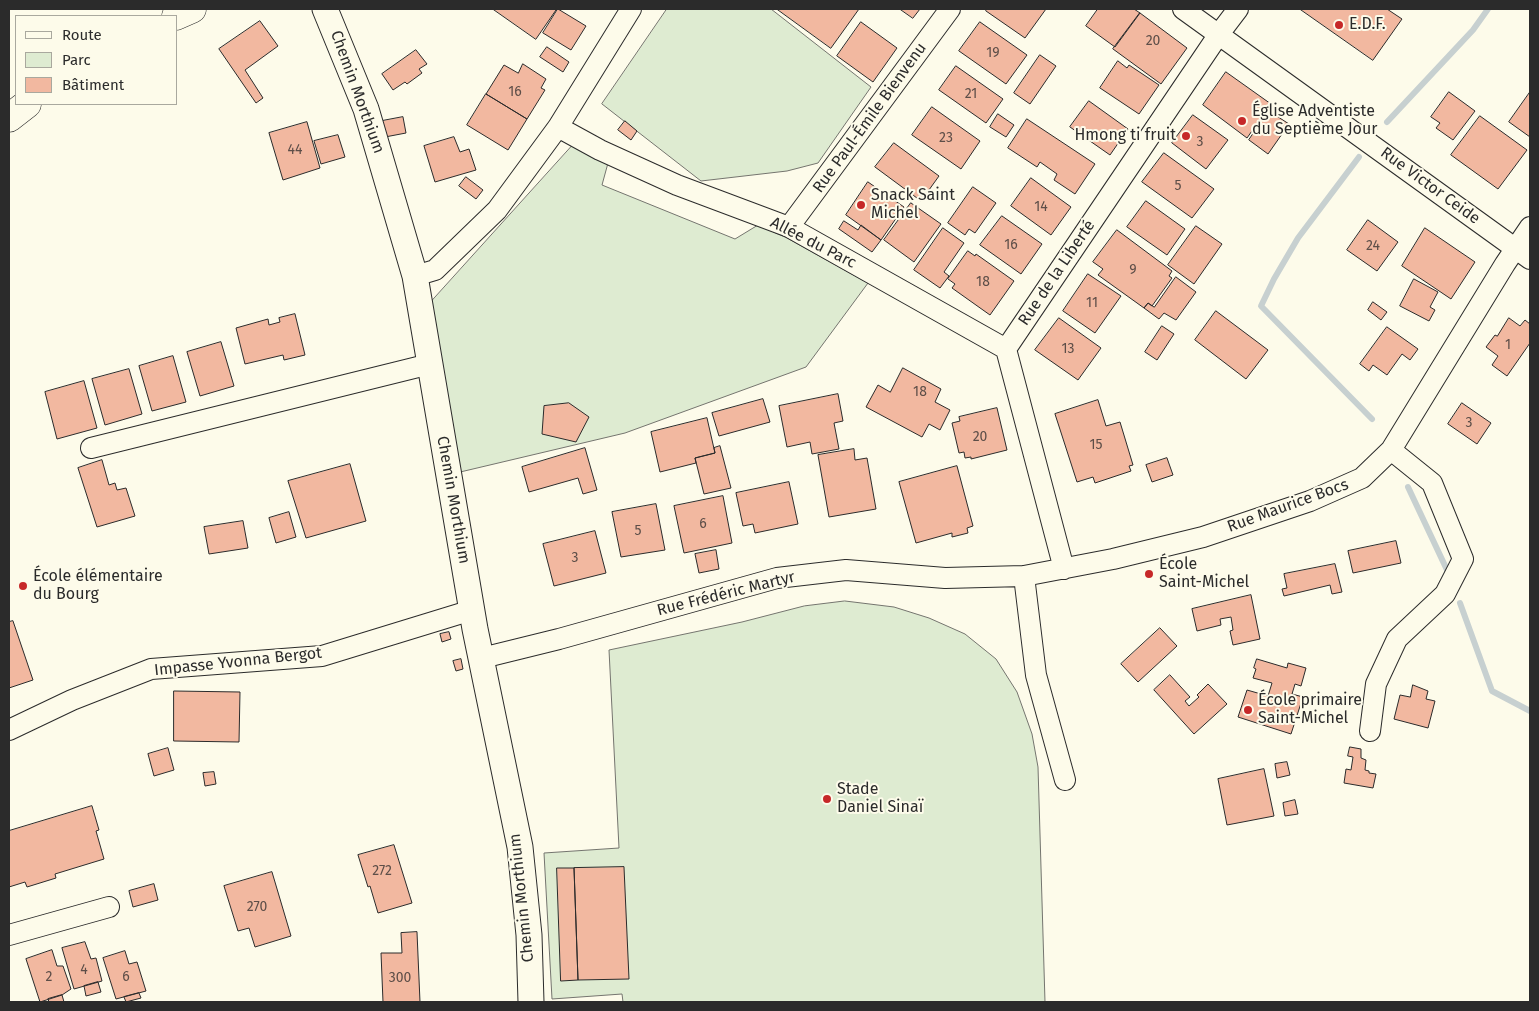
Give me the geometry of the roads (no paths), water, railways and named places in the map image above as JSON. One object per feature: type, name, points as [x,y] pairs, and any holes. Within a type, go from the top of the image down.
[{"type":"main road","points":[[178,15],[192,9]]},
{"type":"main road","points":[[9,118],[26,105]]},
{"type":"street","name":"Chemin Morthium","points":[[325,9],[366,109],[415,276],[472,610],[520,847],[529,935],[531,1002]]},
{"type":"street","points":[[415,276],[435,270],[497,210],[558,127],[631,9]]},
{"type":"street","name":"Rue Paul-Émile Bienvenu","points":[[789,227],[950,9]]},
{"type":"street","name":"Rue Victor Ceide","points":[[1183,9],[1523,254]]},
{"type":"street","name":"Rue de la Liberté","points":[[1006,349],[1219,34],[1238,9]]},
{"type":"street","name":"Allée du Parc","points":[[558,127],[600,150],[676,186],[789,227],[1006,349]]},
{"type":"street","name":"Rue Maurice Bocs","points":[[1064,569],[1203,538],[1310,501],[1362,478],[1391,450],[1523,254],[1530,227]]},
{"type":"street","points":[[1006,349],[1064,569]]},
{"type":"street","points":[[91,448],[430,364]]},
{"type":"street","points":[[1370,731],[1376,684],[1397,640],[1445,594],[1463,559],[1432,483],[1391,450]]},
{"type":"street","name":"Rue Frédéric Martyr","points":[[482,658],[559,639],[777,578],[846,570],[945,578],[1024,576],[1064,569]]},
{"type":"street","points":[[1024,576],[1036,675],[1065,780]]},
{"type":"street","name":"Impasse Yvonna Bergot","points":[[9,730],[72,700],[151,669],[322,656],[472,610]]},
{"type":"street","points":[[9,935],[109,907]]},
{"type":"waterway","points":[[1387,122],[1473,30],[1488,9]]},
{"type":"waterway","points":[[1359,157],[1298,238],[1261,306],[1372,419]]},
{"type":"waterway","points":[[1408,487],[1447,570]]},
{"type":"waterway","points":[[1460,603],[1492,691],[1530,711]]},
{"type":"place","name":"E.D.F.","points":[[1339,25]]},
{"type":"place","name":"Église Adventiste du Septième Jour","points":[[1242,121]]},
{"type":"place","name":"Hmong ti fruit","points":[[1186,136]]},
{"type":"place","name":"Snack Saint Michel","points":[[861,205]]},
{"type":"place","name":"École Saint-Michel","points":[[1149,574]]},
{"type":"place","name":"École élémentaire du Bourg","points":[[23,586]]},
{"type":"place","name":"École primaire Saint-Michel","points":[[1248,710]]},
{"type":"place","name":"Stade Daniel Sinaï","points":[[827,799]]}]
